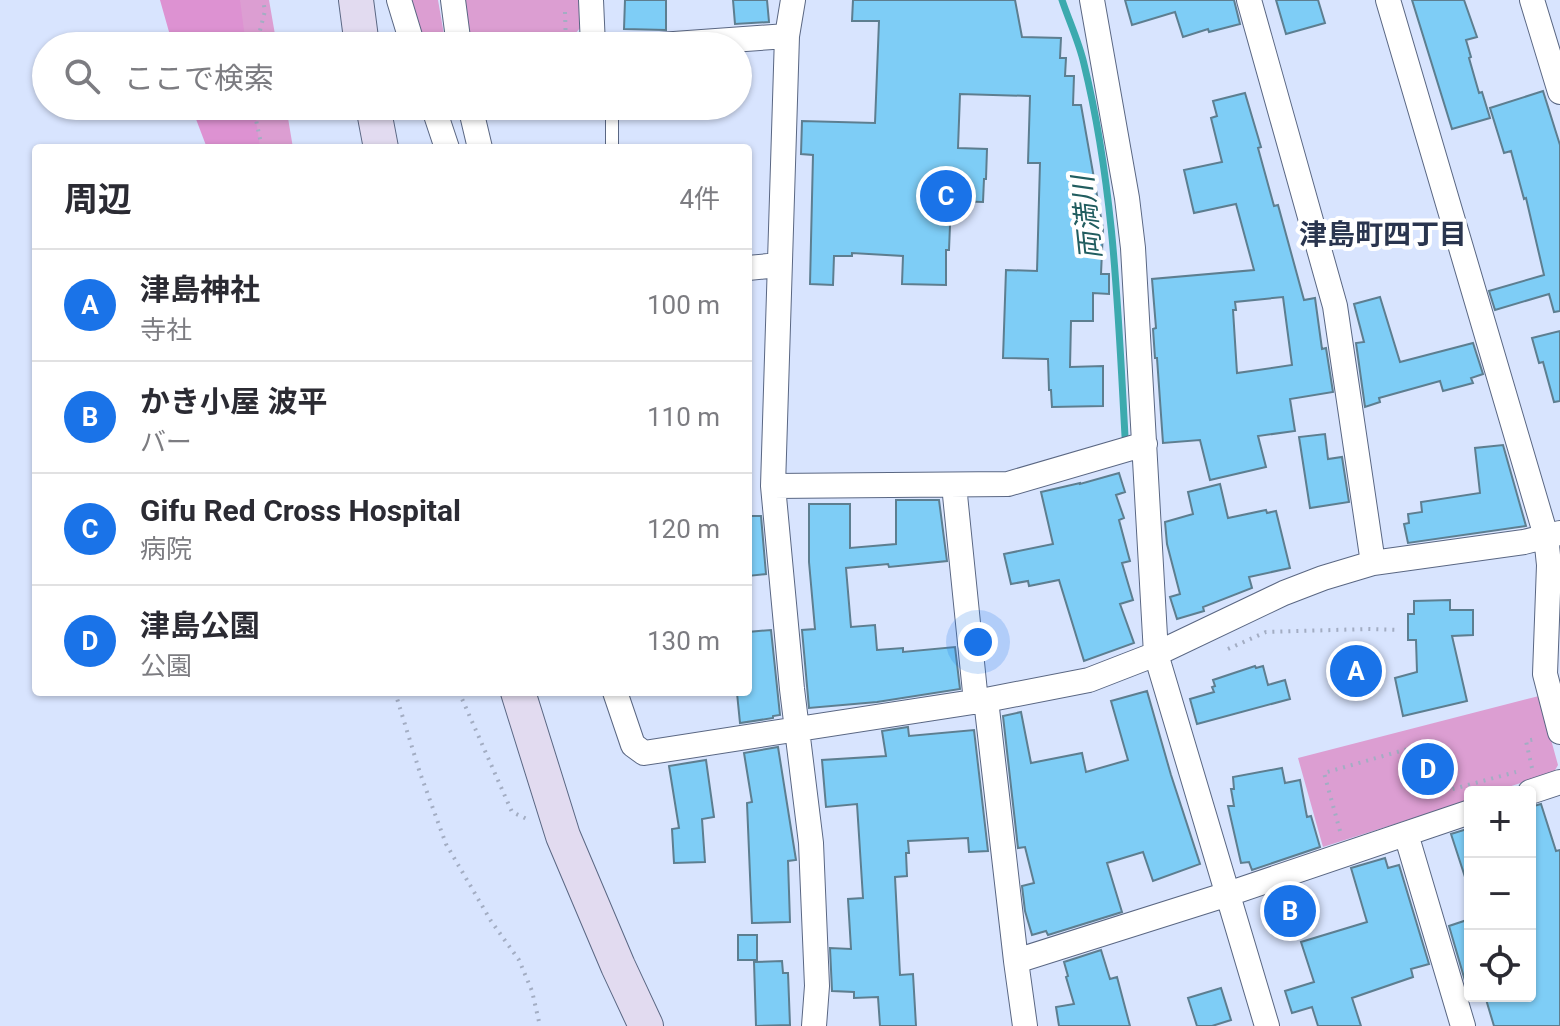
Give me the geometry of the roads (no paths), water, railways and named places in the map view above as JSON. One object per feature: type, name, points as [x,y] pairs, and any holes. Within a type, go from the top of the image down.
[{"type":"street","points":[[356,0],[360,32]]},
{"type":"street","points":[[399,0],[409,32]]},
{"type":"street","points":[[453,0],[457,32]]},
{"type":"street","points":[[591,0],[592,32]]},
{"type":"street","points":[[793,0],[787,36],[773,486],[792,689],[811,843],[817,986],[814,1026]]},
{"type":"street","points":[[1092,0],[1133,248],[1156,654],[1267,1026]]},
{"type":"street","points":[[1249,0],[1335,306],[1373,563]]},
{"type":"street","points":[[1388,0],[1553,534],[1545,674],[1549,735]]},
{"type":"street","points":[[1532,0],[1560,92]]},
{"type":"street","points":[[752,38],[787,36]]},
{"type":"street","points":[[376,120],[380,144]]},
{"type":"street","points":[[438,120],[446,144]]},
{"type":"street","points":[[473,120],[479,144]]},
{"type":"street","points":[[752,268],[779,265]]},
{"type":"street","points":[[773,486],[1008,484],[1145,444]]},
{"type":"street","points":[[954,485],[1025,1026]]},
{"type":"street","points":[[616,696],[633,745],[644,753],[981,701],[1089,680],[1156,654],[1284,593],[1373,563],[1524,542],[1553,534]]},
{"type":"street","points":[[519,696],[563,836],[646,1026]]},
{"type":"street","points":[[1527,777],[1560,782]]},
{"type":"street","points":[[1016,961],[1228,894],[1464,814]]},
{"type":"street","points":[[1406,834],[1463,1026]]},
{"type":"lane","points":[[612,120],[612,144]]},
{"type":"waterway","name":"両満川","points":[[1062,0],[1082,56],[1102,156],[1113,249],[1125,436]]},
{"type":"place","name":"Gifu Red Cross Hospital","points":[[946,196]]},
{"type":"place","name":"津島神社","points":[[1356,671]]},
{"type":"place","name":"津島公園","points":[[1428,769]]},
{"type":"place","name":"かき小屋 波平","points":[[1290,911]]},
{"type":"district","name":"津島町四丁目","points":[[1383,234]]}]
